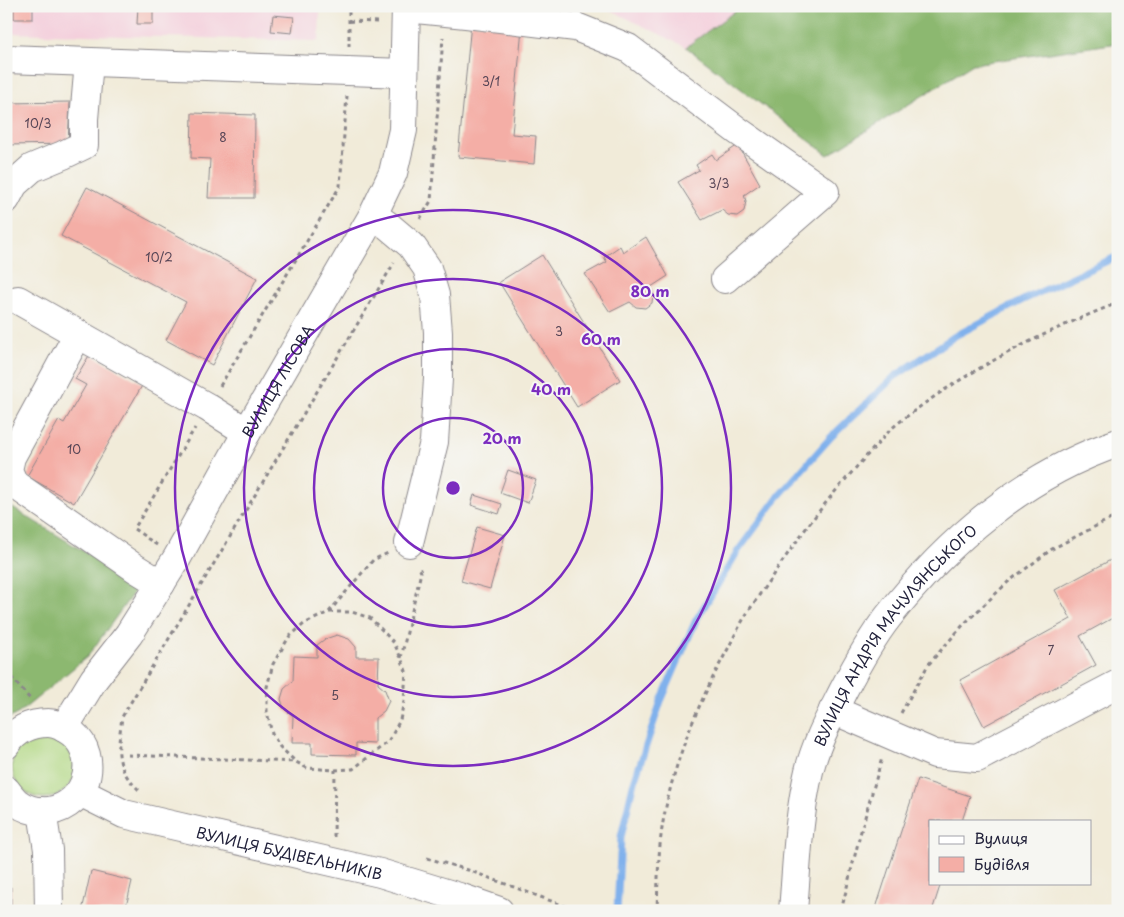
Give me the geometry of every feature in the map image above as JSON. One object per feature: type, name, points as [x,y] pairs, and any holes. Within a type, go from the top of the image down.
[{"type":"street","points":[[406,7],[576,27],[628,48],[738,131],[825,192],[725,279]]},
{"type":"street","name":"ВУЛИЦЯ ЛІСОВА","points":[[57,725],[129,634],[161,584],[373,215],[393,173],[403,130],[406,7]]},
{"type":"street","points":[[6,59],[404,73]]},
{"type":"street","points":[[6,199],[14,184],[32,168],[84,145],[84,119],[89,62]]},
{"type":"street","points":[[373,215],[407,241],[427,268],[435,296],[438,332],[438,379],[434,442],[409,544]]},
{"type":"street","points":[[18,300],[207,407],[247,432]]},
{"type":"street","points":[[78,334],[11,457],[8,470],[14,484],[161,584]]},
{"type":"street","name":"ВУЛИЦЯ АНДРІЯ МАЧУЛЯНСЬКОГО","points":[[794,911],[800,824],[809,771],[833,710],[858,662],[887,618],[922,576],[992,512],[1056,469],[1118,443]]},
{"type":"street","points":[[833,710],[935,754],[977,758],[1118,684]]},
{"type":"street","points":[[6,745],[11,737],[22,728],[36,723],[57,725],[76,737],[84,749],[88,763],[86,778],[80,792],[66,806],[54,810],[42,811],[28,808],[16,801],[6,790]]},
{"type":"street","name":"ВУЛИЦЯ БУДІВЕЛЬНИКІВ","points":[[80,792],[124,814],[380,873],[496,910]]},
{"type":"street","points":[[42,811],[48,850],[49,911]]},
{"type":"path","points":[[177,558],[134,529],[340,186],[349,70],[349,6]]},
{"type":"path","points":[[143,819],[151,795],[140,792],[130,782],[120,765],[118,746],[122,717],[431,201],[444,12]]},
{"type":"path","points":[[657,911],[658,870],[663,822],[676,768],[694,718],[716,669],[745,616],[818,512],[853,470],[895,426],[935,396],[978,369],[1021,346],[1080,318],[1118,304]]},
{"type":"path","points":[[841,911],[861,831],[889,735],[928,665],[964,624],[1008,582],[1052,549],[1102,522],[1118,516]]},
{"type":"path","points":[[329,612],[352,612],[370,618],[394,643],[406,671],[404,701],[400,720],[389,741],[353,769],[307,768],[296,762],[280,748],[272,734],[267,712],[267,688],[273,664],[289,637],[304,624],[329,612],[373,560],[409,544],[421,572],[402,658]]},
{"type":"path","points":[[6,672],[57,725]]},
{"type":"path","points":[[128,755],[296,762]]},
{"type":"path","points":[[334,837],[335,770]]},
{"type":"path","points":[[504,883],[578,911]]},
{"type":"shaded area","points":[[6,6],[320,6],[319,41],[6,33]]},
{"type":"shaded area","points":[[602,6],[742,6],[686,47]]},
{"type":"green space","points":[[742,6],[1118,6],[1118,43],[973,64],[828,155],[686,47]]},
{"type":"green space","points":[[6,504],[139,585],[88,656],[19,713],[6,720]]},
{"type":"green space","points":[[44,734],[62,740],[70,748],[76,766],[70,784],[62,792],[44,798],[26,792],[18,784],[12,766],[18,748],[26,740]]},
{"type":"building","points":[[14,6],[33,6],[33,19],[14,19]]},
{"type":"building","points":[[138,6],[153,6],[153,24],[137,24]]},
{"type":"building","points":[[273,15],[294,17],[292,33],[271,31]]},
{"type":"building","points":[[471,23],[522,28],[512,134],[536,136],[534,164],[458,157]]},
{"type":"building","points":[[70,102],[68,144],[6,145],[6,103]]},
{"type":"building","points":[[192,113],[255,115],[254,198],[208,198],[210,159],[191,158]]},
{"type":"building","points":[[738,145],[760,184],[744,195],[746,201],[744,211],[737,216],[728,215],[722,210],[702,220],[678,182],[699,170],[696,165],[712,154],[716,160]]},
{"type":"building","points":[[87,187],[257,278],[212,365],[166,340],[186,302],[61,236]]},
{"type":"building","points":[[646,237],[668,276],[651,287],[653,293],[652,303],[645,308],[636,307],[630,302],[610,312],[585,274],[607,262],[604,257],[620,246],[623,252]]},
{"type":"building","points":[[542,255],[620,380],[577,407],[499,282]]},
{"type":"building","points":[[90,354],[143,384],[74,503],[27,476],[59,420],[64,423],[86,385],[75,379]]},
{"type":"building","points":[[508,470],[536,480],[528,503],[500,493]]},
{"type":"building","points":[[474,495],[502,504],[499,514],[471,505]]},
{"type":"building","points":[[477,527],[505,535],[490,589],[461,581]]},
{"type":"building","points":[[1118,556],[1118,615],[1080,636],[1096,665],[984,726],[960,680],[1071,619],[1055,590]]},
{"type":"building","points":[[337,635],[349,639],[356,647],[356,657],[379,657],[378,684],[385,690],[389,701],[384,711],[375,718],[375,744],[356,743],[356,755],[312,754],[312,743],[292,743],[293,716],[284,709],[281,699],[284,689],[293,681],[294,656],[317,657],[317,645],[325,639]]},
{"type":"building","points":[[918,779],[970,796],[962,820],[929,820],[929,884],[941,884],[932,911],[875,911]]},
{"type":"building","points":[[91,871],[132,881],[125,911],[82,911]]},
{"type":"building","points":[[6,887],[11,887],[11,911],[6,911]]},
{"type":"waterway","points":[[617,911],[621,837],[633,785],[661,701],[696,620],[738,551],[777,498],[831,437],[894,377],[955,336],[1025,299],[1118,256]]}]
